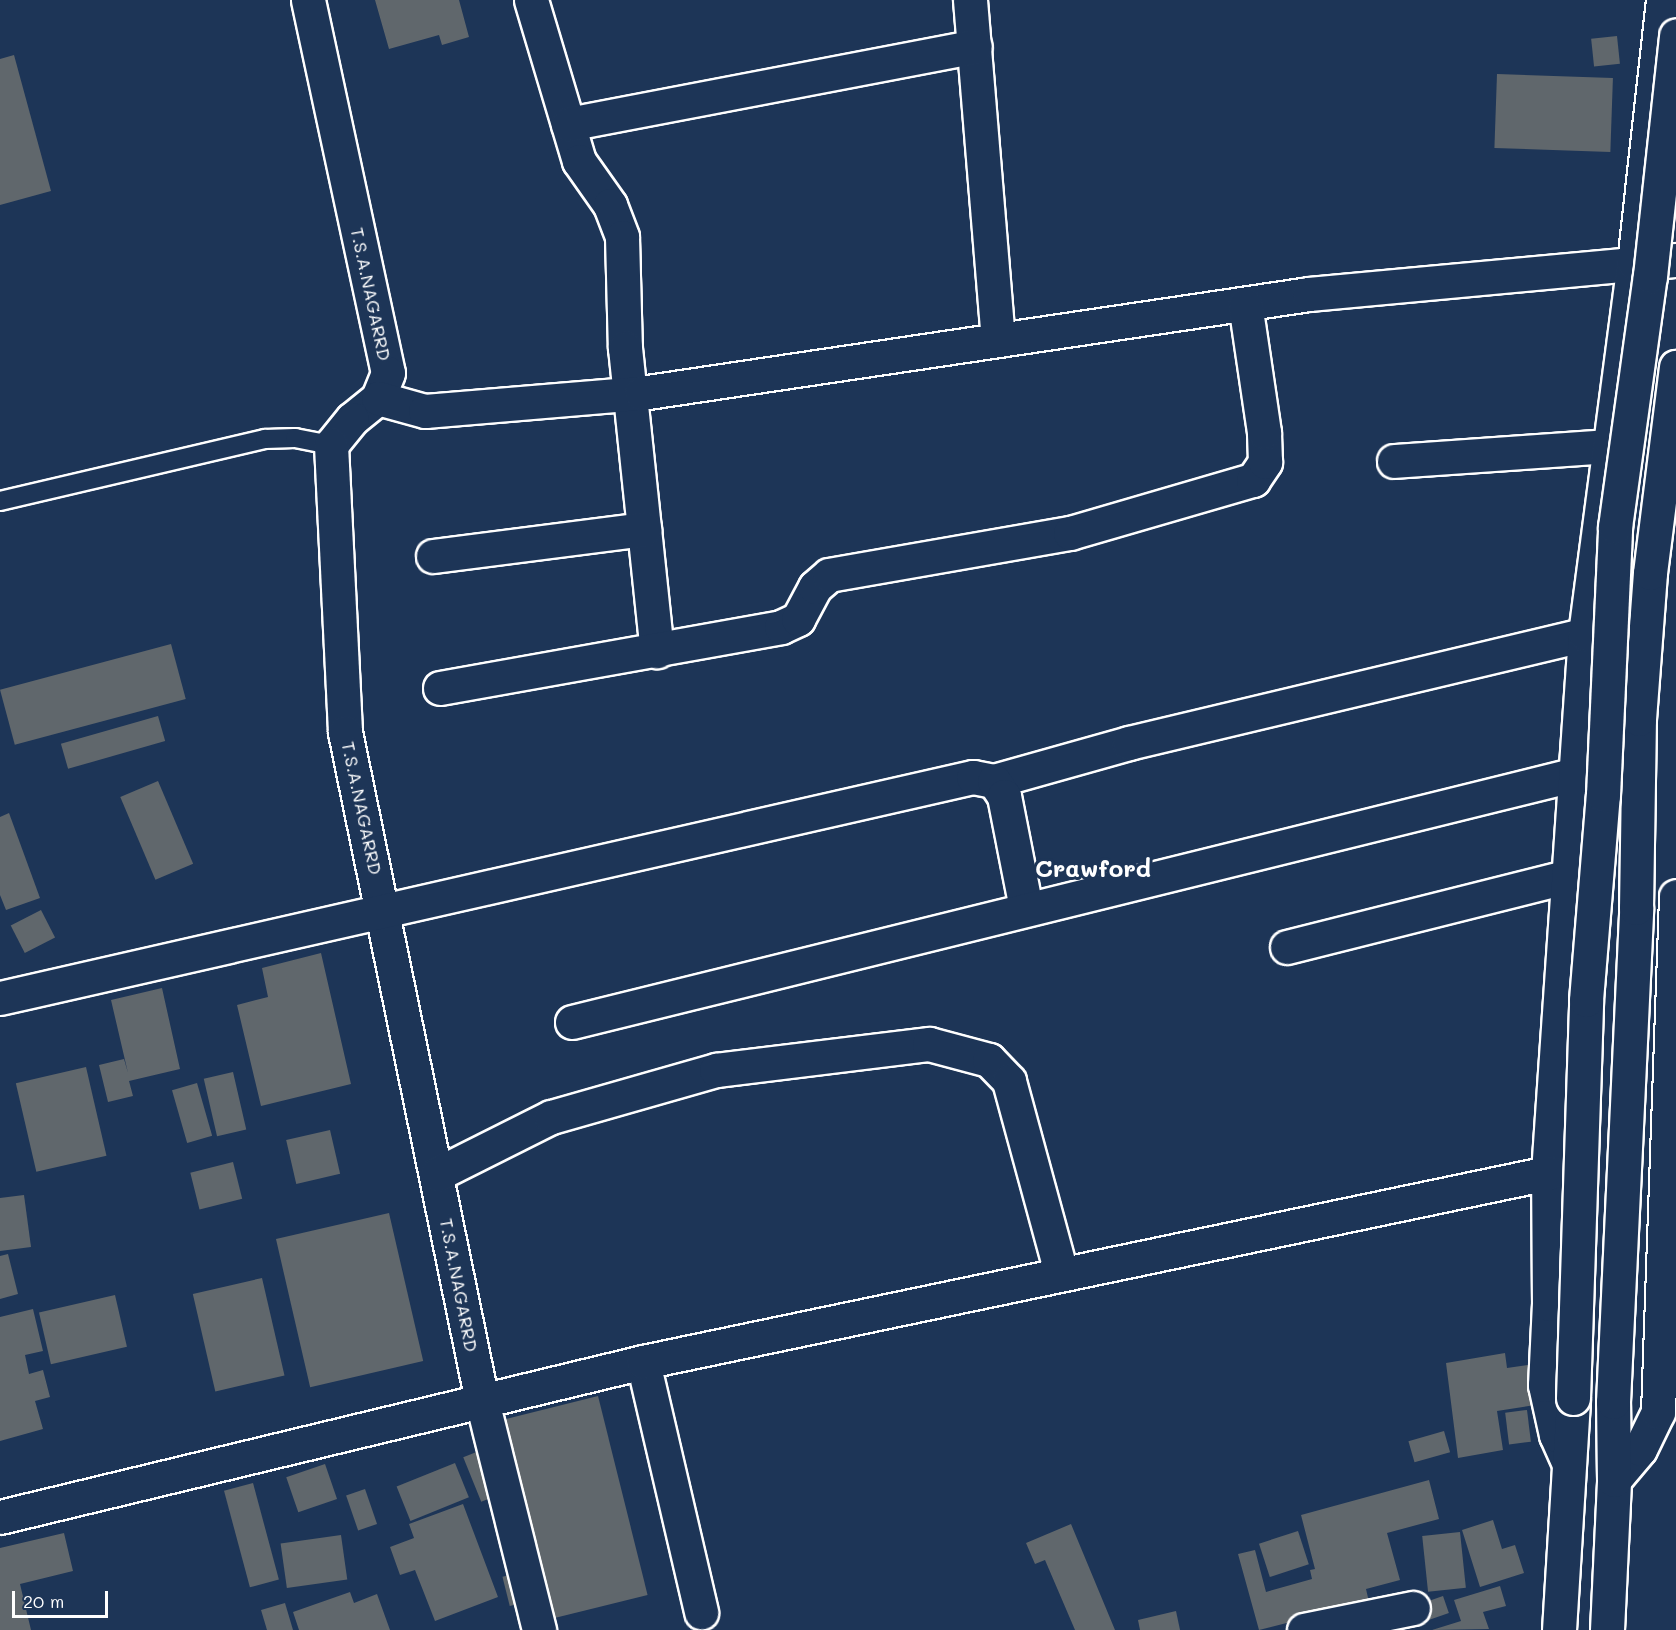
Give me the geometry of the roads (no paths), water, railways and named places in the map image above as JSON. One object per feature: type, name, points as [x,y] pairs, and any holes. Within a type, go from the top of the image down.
[{"type":"street","name":"T.S.A.NAGARRD","points":[[308,0],[389,392]]},
{"type":"street","points":[[531,0],[579,161],[610,205],[622,237],[630,393],[657,651]]},
{"type":"street","points":[[970,0],[998,340]]},
{"type":"street","points":[[1569,1464],[1556,1435],[1545,1385],[1549,1304],[1548,1173],[1585,634],[1634,263],[1663,0]]},
{"type":"street","points":[[1559,1630],[1574,1398],[1586,1000],[1603,795],[1616,527],[1650,276],[1676,35]]},
{"type":"street","points":[[568,124],[975,46]]},
{"type":"street","points":[[331,445],[352,419],[389,392],[425,411],[630,393],[1245,304],[1676,260]]},
{"type":"street","points":[[440,688],[781,627],[798,619],[815,587],[829,575],[1070,533],[1253,480],[1265,462],[1264,432],[1245,304]]},
{"type":"street","points":[[1607,1630],[1614,1480],[1613,1402],[1636,908],[1639,718],[1650,573],[1676,367]]},
{"type":"street","name":"T.S.A.NAGARRD","points":[[331,445],[345,732],[385,914],[482,1401],[539,1630]]},
{"type":"street","points":[[1394,461],[1610,446]]},
{"type":"street","points":[[433,556],[644,529]]},
{"type":"street","points":[[0,998],[385,914],[974,777],[994,781],[1129,743],[1585,634]]},
{"type":"street","points":[[572,1022],[1026,908],[1576,774]]},
{"type":"street","points":[[994,781],[1004,796],[1026,908]]},
{"type":"street","points":[[1287,947],[1569,876]]},
{"type":"street","points":[[1614,1480],[1640,1449],[1658,1412],[1676,896]]},
{"type":"street","points":[[437,1174],[551,1117],[716,1070],[929,1044],[989,1060],[1009,1081],[1060,1274]]},
{"type":"street","points":[[0,1517],[643,1362],[1548,1173]]},
{"type":"street","points":[[643,1362],[701,1612]]},
{"type":"street","points":[[1304,1630],[1413,1608]]},
{"type":"lane","points":[[0,501],[265,439],[295,438],[331,445]]},
{"type":"district","name":"Crawford","points":[[1093,868]]}]
